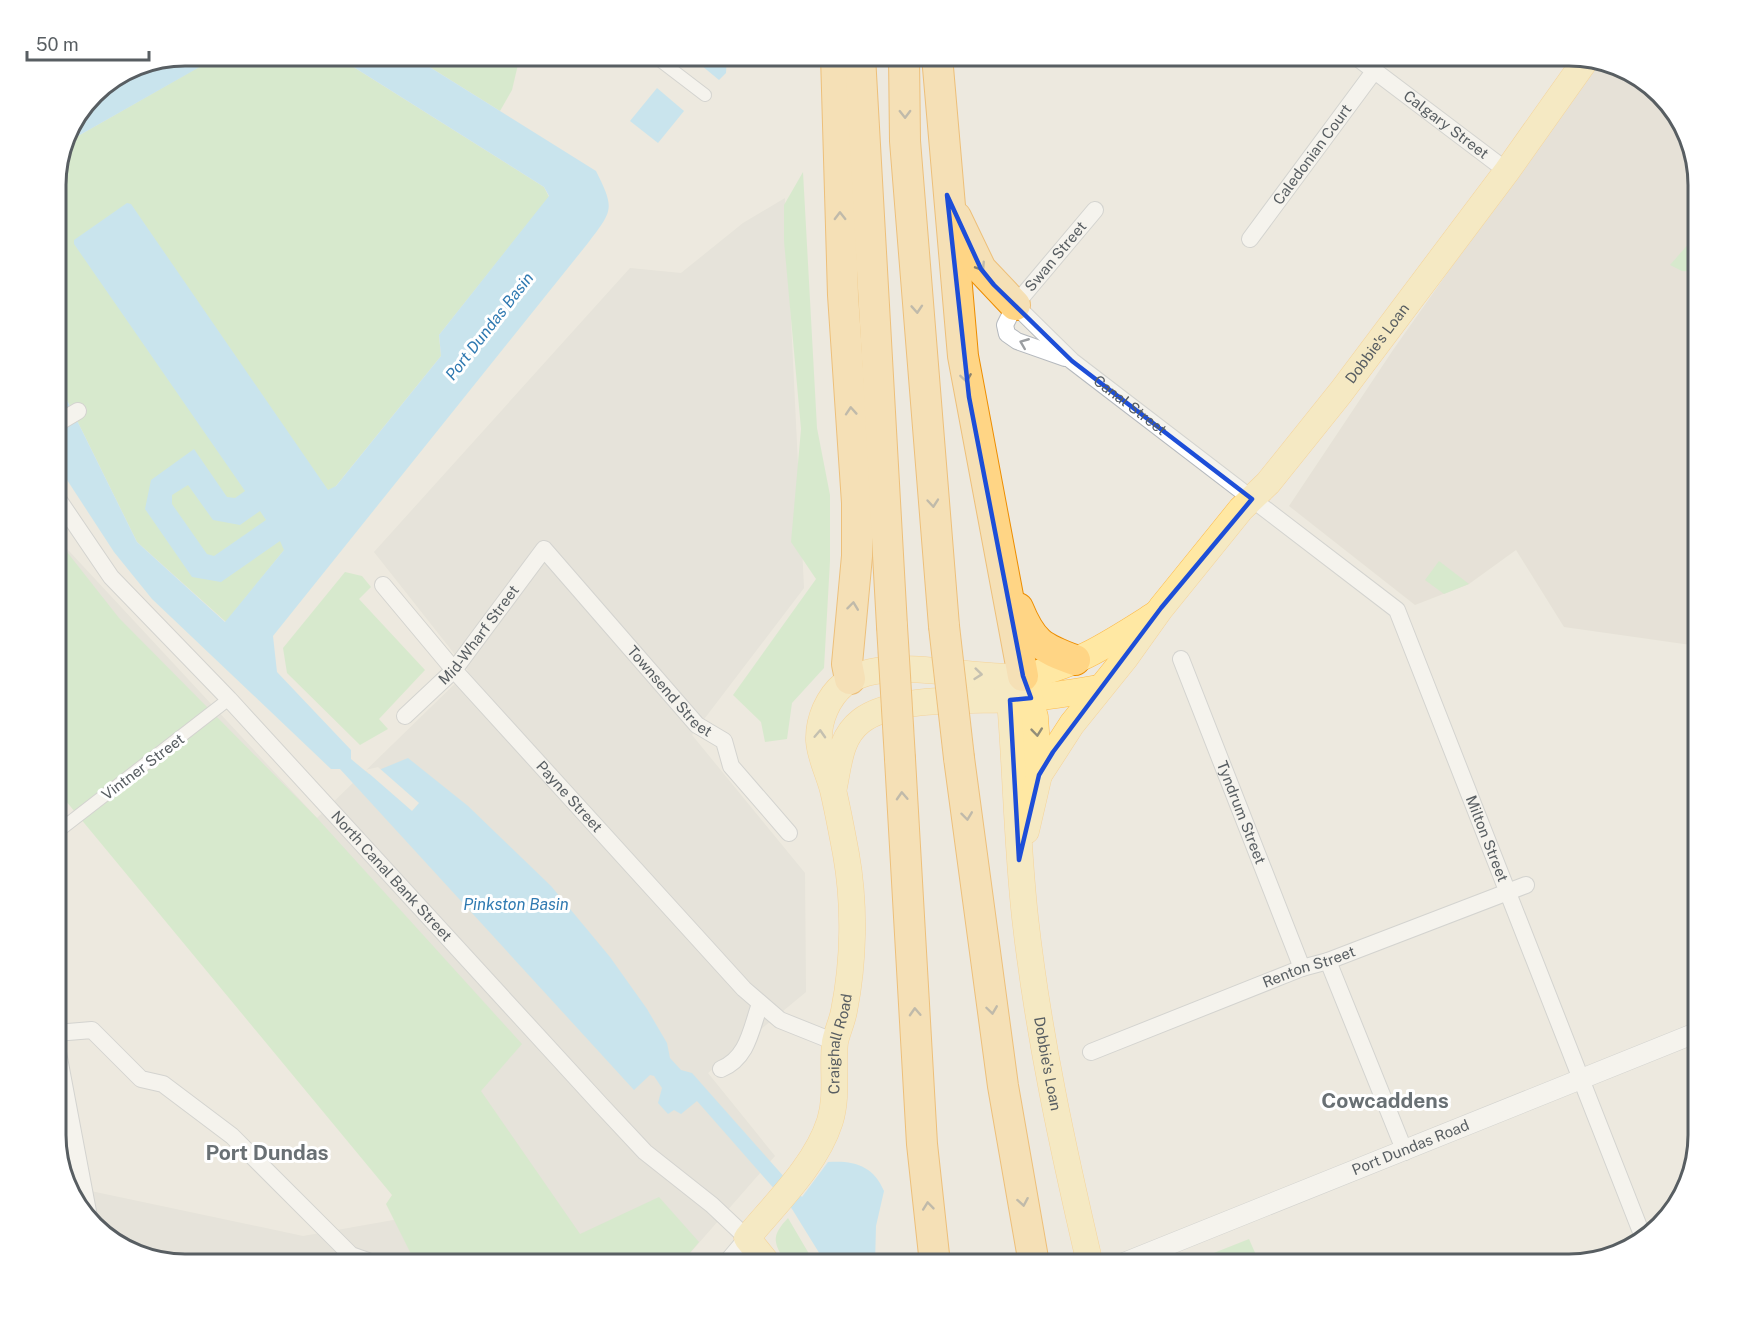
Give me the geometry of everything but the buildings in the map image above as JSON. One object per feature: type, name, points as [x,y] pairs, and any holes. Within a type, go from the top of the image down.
[{"type":"highway","points":[[836,66],[843,295],[857,503],[857,556],[849,671]]},
{"type":"highway","points":[[861,66],[922,1144],[934,1254]]},
{"type":"highway","points":[[904,66],[905,141],[944,626],[1001,1075],[1032,1254]]},
{"type":"highway","points":[[938,66],[947,195],[963,356],[1005,578],[1019,688]]},
{"type":"highway","points":[[947,195],[981,268],[1015,305]]},
{"type":"highway","points":[[1005,578],[1027,632],[1034,641],[1055,653],[1075,660]]},
{"type":"main road","name":"Dobbie's Loan","points":[[1039,775],[1072,724],[1126,657],[1156,614],[1268,483],[1341,392],[1507,171],[1581,67]]},
{"type":"main road","name":"Dobbie's Loan","points":[[1019,688],[1107,645],[1156,614]]},
{"type":"main road","points":[[892,705],[871,702],[856,688],[849,671],[887,669],[1019,688],[1099,688]]},
{"type":"main road","name":"Craighall Road","points":[[747,1238],[815,1151],[832,1111],[835,1042],[844,1011],[851,915],[846,857],[833,790],[819,743],[820,725],[831,697],[849,671]]},
{"type":"main road","name":"Craighall Road","points":[[833,790],[842,746],[849,733],[861,721],[892,705],[1019,688]]},
{"type":"main road","name":"Dobbie's Loan","points":[[1019,688],[1037,735],[1039,775],[1019,860]]},
{"type":"main road","name":"Dobbie's Loan","points":[[1019,688],[1019,860],[1047,1067],[1088,1254]]},
{"type":"main road","points":[[747,1238],[760,1254]]},
{"type":"street","points":[[667,66],[705,95]]},
{"type":"street","name":"Calgary Street","points":[[1369,66],[1507,171]]},
{"type":"street","name":"Caledonian Court","points":[[1250,239],[1375,70]]},
{"type":"street","name":"Swan Street","points":[[1015,305],[1095,210]]},
{"type":"street","points":[[1015,305],[1005,325],[1007,334],[1017,341],[1072,360]]},
{"type":"street","name":"Canal Street","points":[[1015,305],[1072,360],[1252,499]]},
{"type":"street","points":[[66,418],[78,411]]},
{"type":"street","name":"Milton Street","points":[[1252,499],[1397,609],[1640,1230]]},
{"type":"street","name":"North Canal Bank Street","points":[[66,511],[111,577],[228,699],[645,1152],[712,1205],[747,1238]]},
{"type":"street","name":"Mid-Wharf Street","points":[[405,716],[454,670],[544,549]]},
{"type":"street","name":"Townsend Street","points":[[544,549],[697,725],[724,741],[731,766],[789,833]]},
{"type":"street","name":"Payne Street","points":[[383,585],[454,670],[649,887],[760,1004],[792,1027],[835,1042]]},
{"type":"street","name":"Tyndrum Street","points":[[1181,658],[1302,968]]},
{"type":"street","name":"Vintner Street","points":[[66,825],[228,699]]},
{"type":"street","name":"Renton Street","points":[[1091,1052],[1302,968],[1328,961],[1526,885]]},
{"type":"street","points":[[1328,961],[1405,1152]]},
{"type":"street","points":[[721,1069],[738,1059],[760,1004]]},
{"type":"street","points":[[66,1032],[92,1030],[141,1079],[164,1084],[232,1136],[349,1254]]},
{"type":"street","name":"Port Dundas Road","points":[[1146,1254],[1405,1152],[1688,1036]]},
{"type":"street","points":[[66,1095],[86,1201]]},
{"type":"street","points":[[733,1254],[747,1238]]},
{"type":"highlighted area","points":[[947,195],[981,269],[994,285],[1072,361],[1252,499],[1161,608],[1053,752],[1039,775],[1019,860],[1010,700],[1031,698],[1023,676],[969,397]]},
{"type":"shaded area","points":[[1592,68],[1622,78],[1659,106],[1676,132],[1682,147],[1688,185],[1688,645],[1564,627],[1516,550],[1469,584],[1415,605],[1289,506],[1393,350]]},
{"type":"shaded area","points":[[785,198],[804,588],[692,735],[805,873],[806,992],[708,1073],[775,1156],[689,1254],[185,1254],[154,1250],[125,1238],[95,1214],[79,1188],[303,1236],[450,1210],[66,729],[66,548],[317,818],[468,671],[374,552],[630,268],[681,273],[743,223]]},
{"type":"green space","points":[[200,66],[352,66],[544,187],[549,197],[439,335],[441,356],[226,622],[137,542],[66,398],[66,177],[76,137]]},
{"type":"green space","points":[[428,66],[518,66],[512,90],[500,111]]},
{"type":"green space","points":[[803,172],[817,428],[830,495],[830,561],[824,668],[792,703],[787,739],[765,742],[761,722],[733,695],[816,579],[791,542],[801,429],[784,241],[784,205]]},
{"type":"green space","points":[[1688,244],[1688,271],[1670,265]]},
{"type":"green space","points":[[66,551],[119,618],[317,818],[522,1044],[481,1091],[580,1234],[659,1197],[699,1242],[689,1254],[411,1254],[386,1204],[392,1195],[66,801]]},
{"type":"green space","points":[[1439,561],[1469,584],[1444,594],[1425,580]]},
{"type":"green space","points":[[345,572],[362,576],[371,587],[359,599],[425,670],[379,719],[388,729],[360,745],[287,673],[283,648]]},
{"type":"green space","points":[[788,1218],[809,1254],[781,1254],[776,1242],[779,1229]]},
{"type":"green space","points":[[1249,1239],[1256,1254],[1211,1254]]},
{"type":"water","points":[[201,66],[76,137],[95,106],[106,95],[132,78],[169,67]]},
{"type":"water","points":[[352,66],[428,66],[596,171],[606,194],[608,209],[607,216],[588,243],[273,636],[277,672],[351,750],[351,759],[369,774],[408,758],[468,806],[551,886],[610,957],[647,1009],[667,1043],[670,1058],[681,1070],[692,1073],[802,1197],[828,1162],[846,1162],[869,1170],[880,1182],[884,1191],[876,1226],[875,1254],[820,1254],[792,1209],[697,1101],[681,1114],[674,1110],[668,1114],[658,1103],[662,1088],[654,1076],[650,1075],[634,1090],[340,769],[331,769],[152,599],[114,552],[66,478],[66,398],[137,542],[225,622],[284,550],[280,541],[221,582],[192,577],[145,509],[151,480],[194,449],[227,497],[235,498],[245,491],[74,244],[74,240],[127,203],[131,204],[328,490],[336,486],[441,356],[439,335],[549,196],[544,187]],"holes":[[[188,485],[213,520],[240,525],[260,511],[266,520],[214,556],[207,554],[172,504],[172,495]]]},
{"type":"water","points":[[702,66],[726,66],[726,73],[719,80]]},
{"type":"water","points":[[657,88],[684,111],[658,143],[630,121]]},
{"type":"pier","points":[[378,767],[419,803],[412,811],[365,770]]},
{"type":"district","name":"Cowcaddens","points":[[1385,1101]]},
{"type":"district","name":"Port Dundas","points":[[267,1153]]},
{"type":"water label","name":"Port Dundas Basin","points":[[489,326]]},
{"type":"water label","name":"Pinkston Basin","points":[[516,904]]}]
